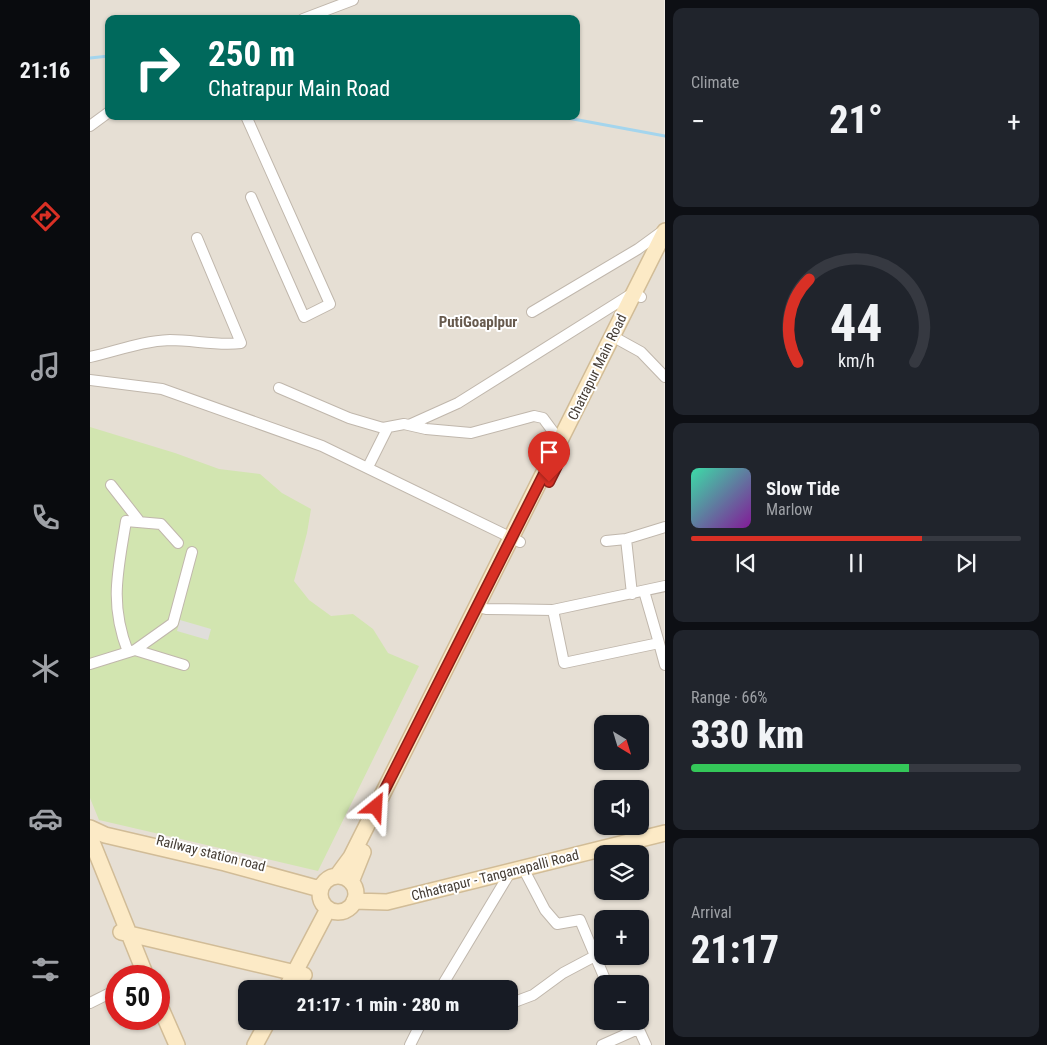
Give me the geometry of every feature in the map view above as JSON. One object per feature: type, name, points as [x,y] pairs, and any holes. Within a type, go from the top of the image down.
[{"type":"main road","name":"Chatrapur Main Road","points":[[637,295],[664,230]]},
{"type":"main road","name":"Chatrapur Main Road","points":[[333,882],[351,857],[482,608],[637,295],[664,249]]},
{"type":"main road","name":"Railway station road","points":[[93,832],[225,863],[333,882]]},
{"type":"main road","points":[[93,832],[135,965]]},
{"type":"main road","name":"Chhatrapur - Tanganapalli Road","points":[[354,901],[387,902],[664,832]]},
{"type":"main road","points":[[90,861],[141,965]]},
{"type":"main road","points":[[333,882],[355,889],[354,901],[346,910],[332,910],[321,900],[333,882]]},
{"type":"main road","points":[[125,933],[298,979],[332,910]]},
{"type":"main road","points":[[170,1029],[177,1045]]},
{"type":"main road","points":[[162,1030],[169,1045]]},
{"type":"main road","points":[[255,1045],[263,1030]]},
{"type":"main road","points":[[266,1045],[274,1030]]},
{"type":"street","points":[[313,15],[352,0]]},
{"type":"street","points":[[90,126],[105,115]]},
{"type":"street","points":[[248,120],[330,304],[304,317],[251,197]]},
{"type":"street","points":[[532,312],[638,249],[664,230]]},
{"type":"street","points":[[90,358],[142,342],[170,340],[225,345],[241,343],[196,238]]},
{"type":"street","points":[[280,388],[349,418],[383,428],[409,425],[458,403],[637,295]]},
{"type":"street","points":[[616,337],[642,352],[664,376]]},
{"type":"street","points":[[90,380],[162,389],[322,446],[516,540]]},
{"type":"street","points":[[409,425],[442,431],[471,433],[534,416],[543,418],[562,447]]},
{"type":"street","points":[[368,467],[388,428]]},
{"type":"street","points":[[111,485],[140,522]]},
{"type":"street","points":[[132,651],[116,613],[116,587],[126,521],[160,524],[178,543]]},
{"type":"street","points":[[606,541],[626,539],[664,527]]},
{"type":"street","points":[[626,539],[632,594]]},
{"type":"street","points":[[90,664],[132,651],[173,622],[192,552]]},
{"type":"street","points":[[482,608],[553,610],[644,592],[664,586]]},
{"type":"street","points":[[644,592],[664,665]]},
{"type":"street","points":[[553,610],[564,662],[659,643]]},
{"type":"street","points":[[132,651],[184,665]]},
{"type":"street","points":[[446,980],[517,869],[557,924],[580,920],[594,954]]},
{"type":"street","points":[[518,1001],[533,995],[563,973],[594,957]]},
{"type":"street","points":[[90,1003],[105,996]]},
{"type":"street","points":[[410,1045],[418,1030]]},
{"type":"street","points":[[602,1045],[628,1030]]},
{"type":"street","points":[[638,1030],[646,1045]]},
{"type":"shaded area","points":[[90,0],[664,0],[664,1045],[90,1045]]},
{"type":"shaded area","points":[[180,620],[211,629],[208,640],[177,631]]},
{"type":"green space","points":[[90,427],[175,453],[219,469],[260,474],[282,493],[311,509],[307,533],[294,581],[309,600],[331,616],[353,614],[373,629],[388,653],[419,666],[318,871],[99,820],[90,798]]},
{"type":"waterway","points":[[90,58],[105,56]]},
{"type":"waterway","points":[[579,120],[665,136]]},
{"type":"district","name":"PutiGoaplpur","points":[[478,322]]},
{"type":"route","points":[[376,807],[560,442],[564,452],[549,482]]}]
